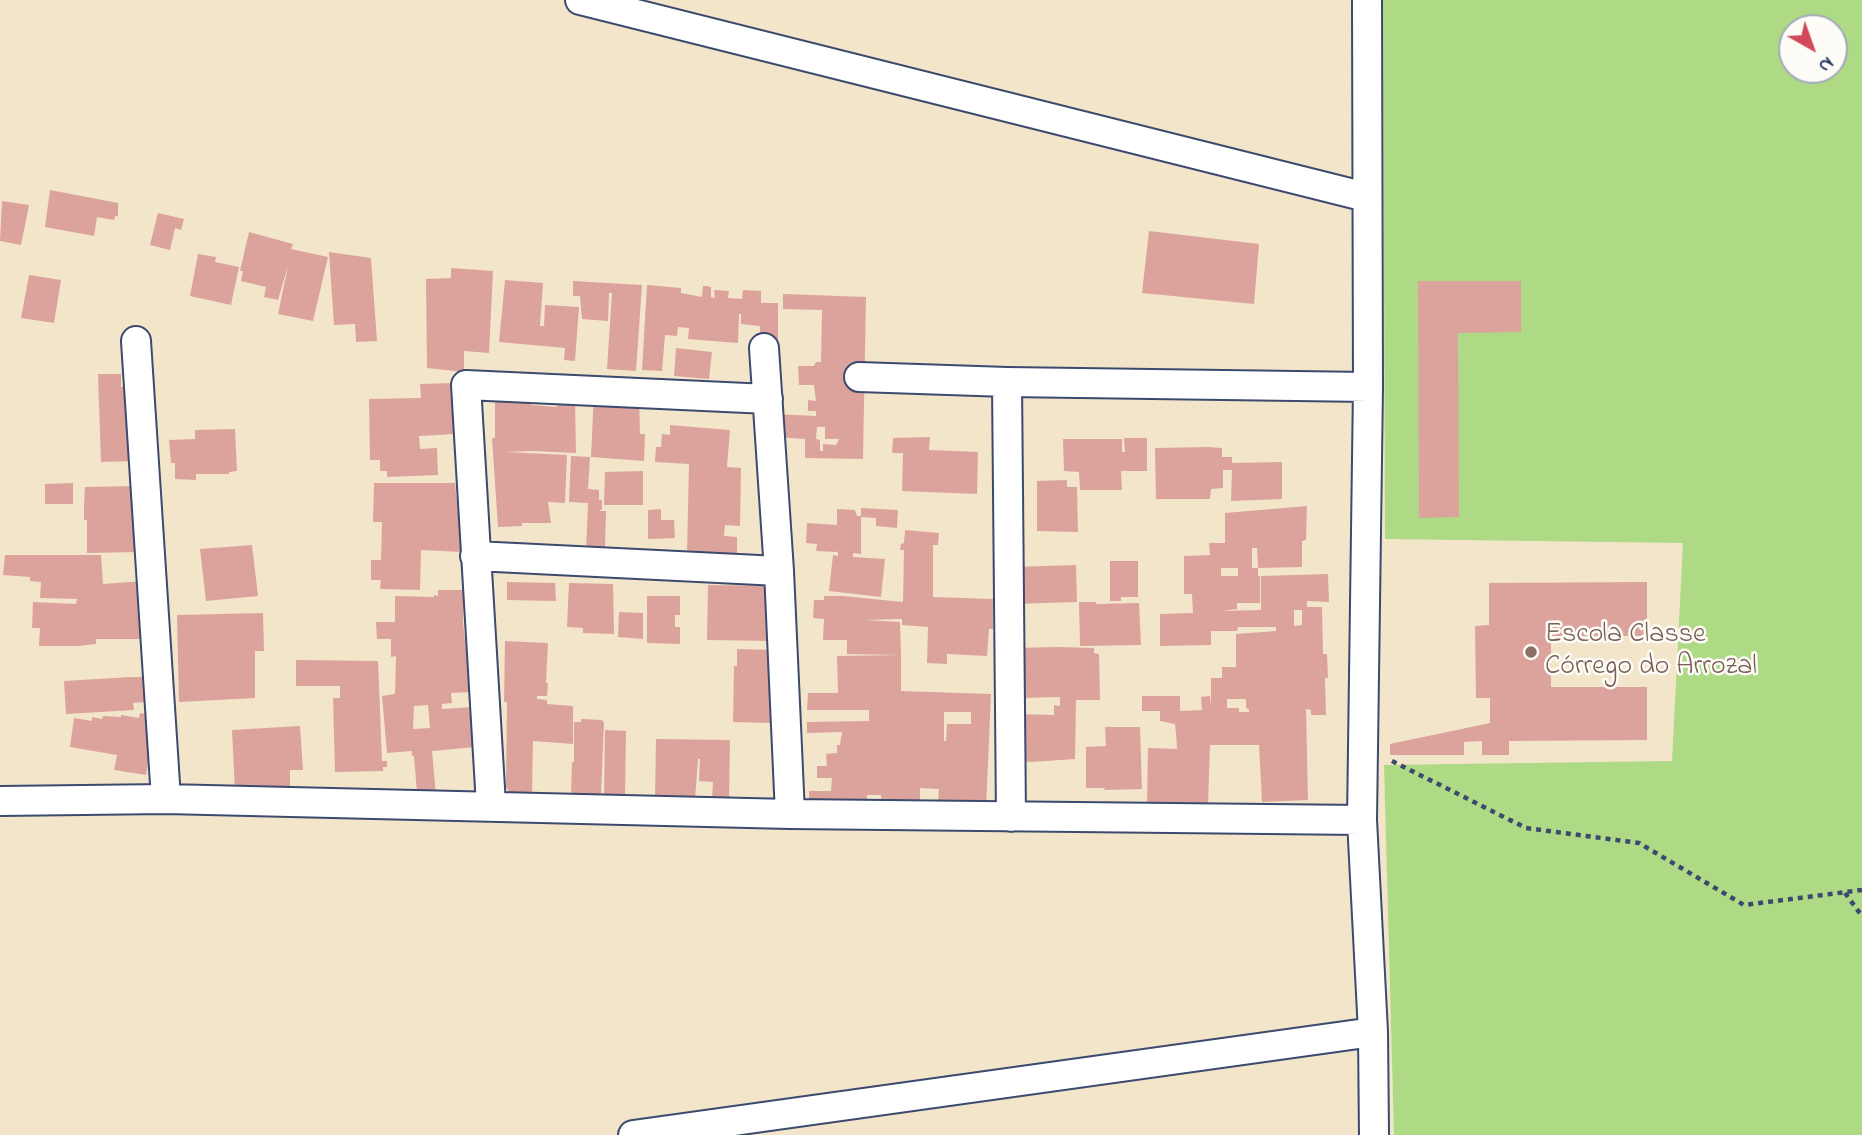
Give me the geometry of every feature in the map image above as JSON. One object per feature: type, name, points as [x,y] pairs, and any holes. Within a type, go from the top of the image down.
[{"type":"street","points":[[580,0],[1366,197]]},
{"type":"street","points":[[1367,0],[1368,387],[1362,820],[1373,1032],[1374,1135]]},
{"type":"street","points":[[136,341],[166,799]]},
{"type":"street","points":[[764,348],[779,571],[790,814]]},
{"type":"street","points":[[859,377],[1368,387]]},
{"type":"street","points":[[1007,382],[1011,817]]},
{"type":"street","points":[[491,805],[466,385],[768,399]]},
{"type":"street","points":[[475,556],[779,571]]},
{"type":"street","points":[[0,801],[166,799],[790,814],[1362,820]]},
{"type":"street","points":[[633,1135],[1373,1032]]},
{"type":"path","points":[[1363,747],[1526,828],[1639,843],[1744,905],[1862,890]]},
{"type":"path","points":[[1844,893],[1862,916]]},
{"type":"green space","points":[[1383,0],[1862,0],[1862,1135],[1394,1135],[1384,765],[1672,761],[1683,543],[1385,539]]},
{"type":"building","points":[[50,190],[118,203],[118,216],[115,216],[114,220],[97,217],[94,236],[45,227]]},
{"type":"building","points":[[2,201],[29,205],[21,245],[0,241]]},
{"type":"building","points":[[158,213],[184,219],[181,230],[175,228],[170,250],[150,245]]},
{"type":"building","points":[[1149,231],[1259,244],[1254,304],[1142,293]]},
{"type":"building","points":[[249,232],[293,244],[291,249],[328,257],[313,321],[278,314],[288,266],[278,300],[264,297],[266,287],[241,281],[243,271],[240,271]]},
{"type":"building","points":[[329,252],[371,258],[377,341],[356,342],[355,324],[334,325]]},
{"type":"building","points":[[198,254],[216,257],[215,262],[239,267],[231,305],[190,296]]},
{"type":"building","points":[[451,268],[493,271],[489,353],[464,351],[464,372],[427,368],[426,279],[451,278]]},
{"type":"building","points":[[29,275],[61,280],[54,323],[21,318]]},
{"type":"building","points":[[505,280],[543,283],[540,326],[544,326],[545,305],[579,307],[575,361],[564,360],[565,348],[499,342]]},
{"type":"building","points":[[573,281],[642,285],[636,371],[607,369],[612,293],[609,293],[608,321],[582,319],[580,296],[573,296]]},
{"type":"building","points":[[1418,281],[1521,281],[1521,332],[1458,333],[1459,517],[1419,518]]},
{"type":"building","points":[[647,285],[681,288],[681,293],[702,297],[703,286],[707,286],[711,287],[711,297],[715,298],[714,290],[729,291],[728,298],[742,299],[743,290],[761,291],[761,303],[778,303],[778,341],[760,341],[760,326],[741,324],[741,314],[738,343],[688,339],[689,328],[678,327],[677,336],[665,335],[662,371],[642,370]]},
{"type":"building","points":[[783,294],[866,297],[863,459],[805,458],[805,439],[775,437],[775,414],[816,416],[816,411],[808,411],[808,400],[816,401],[814,385],[799,385],[798,366],[814,366],[816,362],[821,362],[822,310],[783,309]],"holes":[[[817,427],[825,427],[825,439],[839,439],[836,445],[823,444],[823,451],[820,451],[820,440],[816,439]]]},
{"type":"building","points":[[676,348],[712,352],[709,379],[674,376]]},
{"type":"building","points":[[98,374],[121,374],[121,387],[138,387],[136,461],[101,462]]},
{"type":"building","points":[[452,383],[455,434],[419,436],[420,449],[437,448],[438,475],[387,477],[387,471],[380,471],[380,460],[370,460],[369,399],[421,398],[420,384]]},
{"type":"building","points":[[594,393],[639,396],[640,434],[645,434],[644,461],[591,457]]},
{"type":"building","points":[[557,398],[575,398],[576,453],[506,452],[567,455],[565,503],[548,502],[551,523],[522,523],[522,526],[498,527],[492,438],[495,438],[495,400],[531,401],[531,405],[557,407]]},
{"type":"building","points":[[670,425],[730,430],[727,467],[741,468],[740,526],[725,525],[724,536],[737,537],[737,554],[687,553],[689,464],[655,462],[656,447],[661,447],[662,434],[670,435]]},
{"type":"building","points":[[235,429],[237,471],[229,474],[196,474],[196,480],[175,479],[175,463],[171,463],[169,440],[195,439],[195,430]]},
{"type":"building","points":[[930,437],[929,450],[978,452],[977,494],[902,491],[903,453],[892,453],[893,438]]},
{"type":"building","points":[[1124,438],[1147,438],[1147,471],[1121,471],[1122,490],[1080,490],[1079,472],[1064,471],[1063,439],[1122,439],[1122,452],[1125,452]]},
{"type":"building","points":[[1155,448],[1222,448],[1222,457],[1232,457],[1232,463],[1282,462],[1282,499],[1231,501],[1232,470],[1223,470],[1223,488],[1211,489],[1210,499],[1156,499]]},
{"type":"building","points":[[571,456],[590,457],[588,489],[599,490],[602,509],[599,511],[606,511],[605,548],[601,548],[600,553],[586,551],[588,503],[569,502]]},
{"type":"building","points":[[643,471],[643,505],[604,505],[605,472]]},
{"type":"building","points":[[1067,480],[1067,487],[1077,487],[1078,532],[1037,531],[1037,481]]},
{"type":"building","points":[[73,483],[73,504],[45,504],[45,484]]},
{"type":"building","points":[[374,483],[455,483],[462,552],[421,550],[420,590],[380,589],[381,580],[371,580],[371,560],[381,560],[382,522],[373,522]]},
{"type":"building","points":[[136,486],[139,552],[87,553],[85,487]]},
{"type":"building","points":[[1307,506],[1306,540],[1302,541],[1302,567],[1258,568],[1260,603],[1237,603],[1237,609],[1222,611],[1261,610],[1261,576],[1328,574],[1329,602],[1307,601],[1307,607],[1322,607],[1323,654],[1327,654],[1328,678],[1325,678],[1326,715],[1311,715],[1311,710],[1306,709],[1308,800],[1262,802],[1259,745],[1210,745],[1208,805],[1147,804],[1148,748],[1177,749],[1175,724],[1160,721],[1160,711],[1142,711],[1142,696],[1180,696],[1180,711],[1202,710],[1201,697],[1210,696],[1211,708],[1211,678],[1222,678],[1222,667],[1236,667],[1236,634],[1276,631],[1276,627],[1238,627],[1237,631],[1211,631],[1211,645],[1160,646],[1160,614],[1193,613],[1192,594],[1184,594],[1184,556],[1210,555],[1209,543],[1225,543],[1225,513]],"holes":[[[1252,548],[1257,548],[1258,568],[1252,568]],[[1221,568],[1238,568],[1238,576],[1221,576]],[[1294,610],[1302,610],[1302,625],[1294,626]],[[1227,699],[1246,699],[1249,712],[1239,712],[1239,708],[1227,708]]]},
{"type":"building","points":[[861,508],[898,510],[897,528],[876,526],[876,518],[861,517],[861,554],[853,553],[853,557],[885,559],[881,597],[829,591],[833,555],[838,556],[838,552],[816,551],[817,544],[806,543],[807,523],[837,525],[837,509],[855,510],[857,516],[861,516]]},
{"type":"building","points":[[661,509],[661,520],[674,520],[675,538],[648,539],[648,510]]},
{"type":"building","points":[[905,530],[939,533],[938,545],[933,545],[933,597],[993,599],[993,629],[989,629],[987,656],[947,654],[947,664],[927,663],[928,627],[902,625],[902,619],[866,620],[900,622],[901,655],[847,654],[847,640],[823,640],[824,619],[813,618],[814,600],[824,600],[824,596],[843,596],[903,602],[904,550],[900,550],[901,544],[904,543]]},
{"type":"building","points":[[252,545],[258,596],[206,601],[200,549]]},
{"type":"building","points":[[5,555],[101,555],[103,584],[144,581],[141,639],[96,639],[96,644],[39,646],[40,628],[32,628],[33,602],[76,604],[77,599],[40,598],[41,582],[30,581],[30,577],[3,575]]},
{"type":"building","points":[[1110,561],[1138,561],[1138,597],[1121,597],[1121,601],[1110,601]]},
{"type":"building","points":[[1076,565],[1077,602],[1013,604],[1014,567]]},
{"type":"building","points":[[507,582],[555,583],[556,601],[507,600]]},
{"type":"building","points":[[1647,582],[1647,636],[1551,636],[1551,687],[1647,687],[1647,740],[1509,741],[1509,755],[1482,755],[1482,741],[1464,742],[1464,755],[1390,755],[1390,744],[1490,723],[1490,698],[1476,698],[1475,626],[1489,625],[1489,583]]},
{"type":"building","points":[[569,583],[613,584],[614,634],[583,633],[583,628],[567,627]]},
{"type":"building","points":[[708,585],[779,586],[777,641],[707,640]]},
{"type":"building","points":[[438,590],[463,590],[463,623],[471,692],[451,693],[452,703],[442,704],[442,709],[473,707],[476,747],[432,751],[436,795],[417,793],[412,751],[387,753],[382,696],[395,694],[396,656],[391,657],[391,639],[377,639],[376,622],[395,622],[395,596],[438,596]],"holes":[[[428,705],[430,728],[413,729],[414,706]]]},
{"type":"building","points":[[647,596],[680,596],[680,615],[675,615],[675,627],[680,627],[680,644],[647,643]]},
{"type":"building","points":[[1079,602],[1139,603],[1141,645],[1080,646]]},
{"type":"building","points":[[619,612],[643,613],[643,639],[618,637]]},
{"type":"building","points":[[263,613],[264,651],[255,651],[255,698],[179,702],[177,615]]},
{"type":"building","points":[[505,641],[548,643],[547,696],[537,696],[537,699],[547,700],[547,704],[573,706],[573,744],[533,741],[532,793],[510,793],[506,787]]},
{"type":"building","points":[[1011,648],[1094,648],[1094,653],[1099,654],[1100,700],[1076,700],[1075,759],[1031,762],[1012,760],[1015,714],[1054,715],[1054,705],[1060,706],[1060,697],[1020,698]]},
{"type":"building","points":[[737,649],[773,650],[771,723],[733,722]]},
{"type":"building","points":[[901,655],[901,691],[991,694],[986,808],[938,803],[939,789],[920,788],[920,805],[882,804],[881,795],[867,795],[867,805],[809,802],[809,791],[831,791],[832,778],[817,778],[817,766],[827,766],[826,754],[837,753],[842,732],[807,733],[807,722],[869,721],[869,710],[807,710],[808,693],[838,693],[837,656]],"holes":[[[944,712],[971,712],[971,724],[947,724],[944,741]]]},
{"type":"building","points":[[296,660],[378,661],[382,761],[387,761],[387,767],[383,767],[383,771],[335,772],[333,698],[340,698],[340,686],[296,686]]},
{"type":"building","points":[[144,677],[145,702],[133,703],[134,710],[66,714],[64,681]]},
{"type":"building","points":[[140,713],[156,716],[146,775],[114,770],[117,755],[70,747],[74,718],[92,721],[92,717],[102,719],[103,716],[121,715],[139,718]]},
{"type":"building","points":[[581,719],[602,720],[604,723],[601,795],[571,794],[574,722],[581,722]]},
{"type":"building","points":[[300,726],[303,770],[290,770],[290,789],[235,791],[232,730]]},
{"type":"building","points":[[1105,727],[1140,727],[1142,789],[1086,788],[1086,747],[1106,746]]},
{"type":"building","points":[[605,730],[626,731],[625,797],[604,797]]},
{"type":"building","points":[[656,739],[730,740],[729,801],[712,800],[713,782],[699,781],[700,759],[695,800],[655,800]]},
{"type":"place","name":"Escola Classe Córrego do Arrozal","points":[[1531,652]]}]
